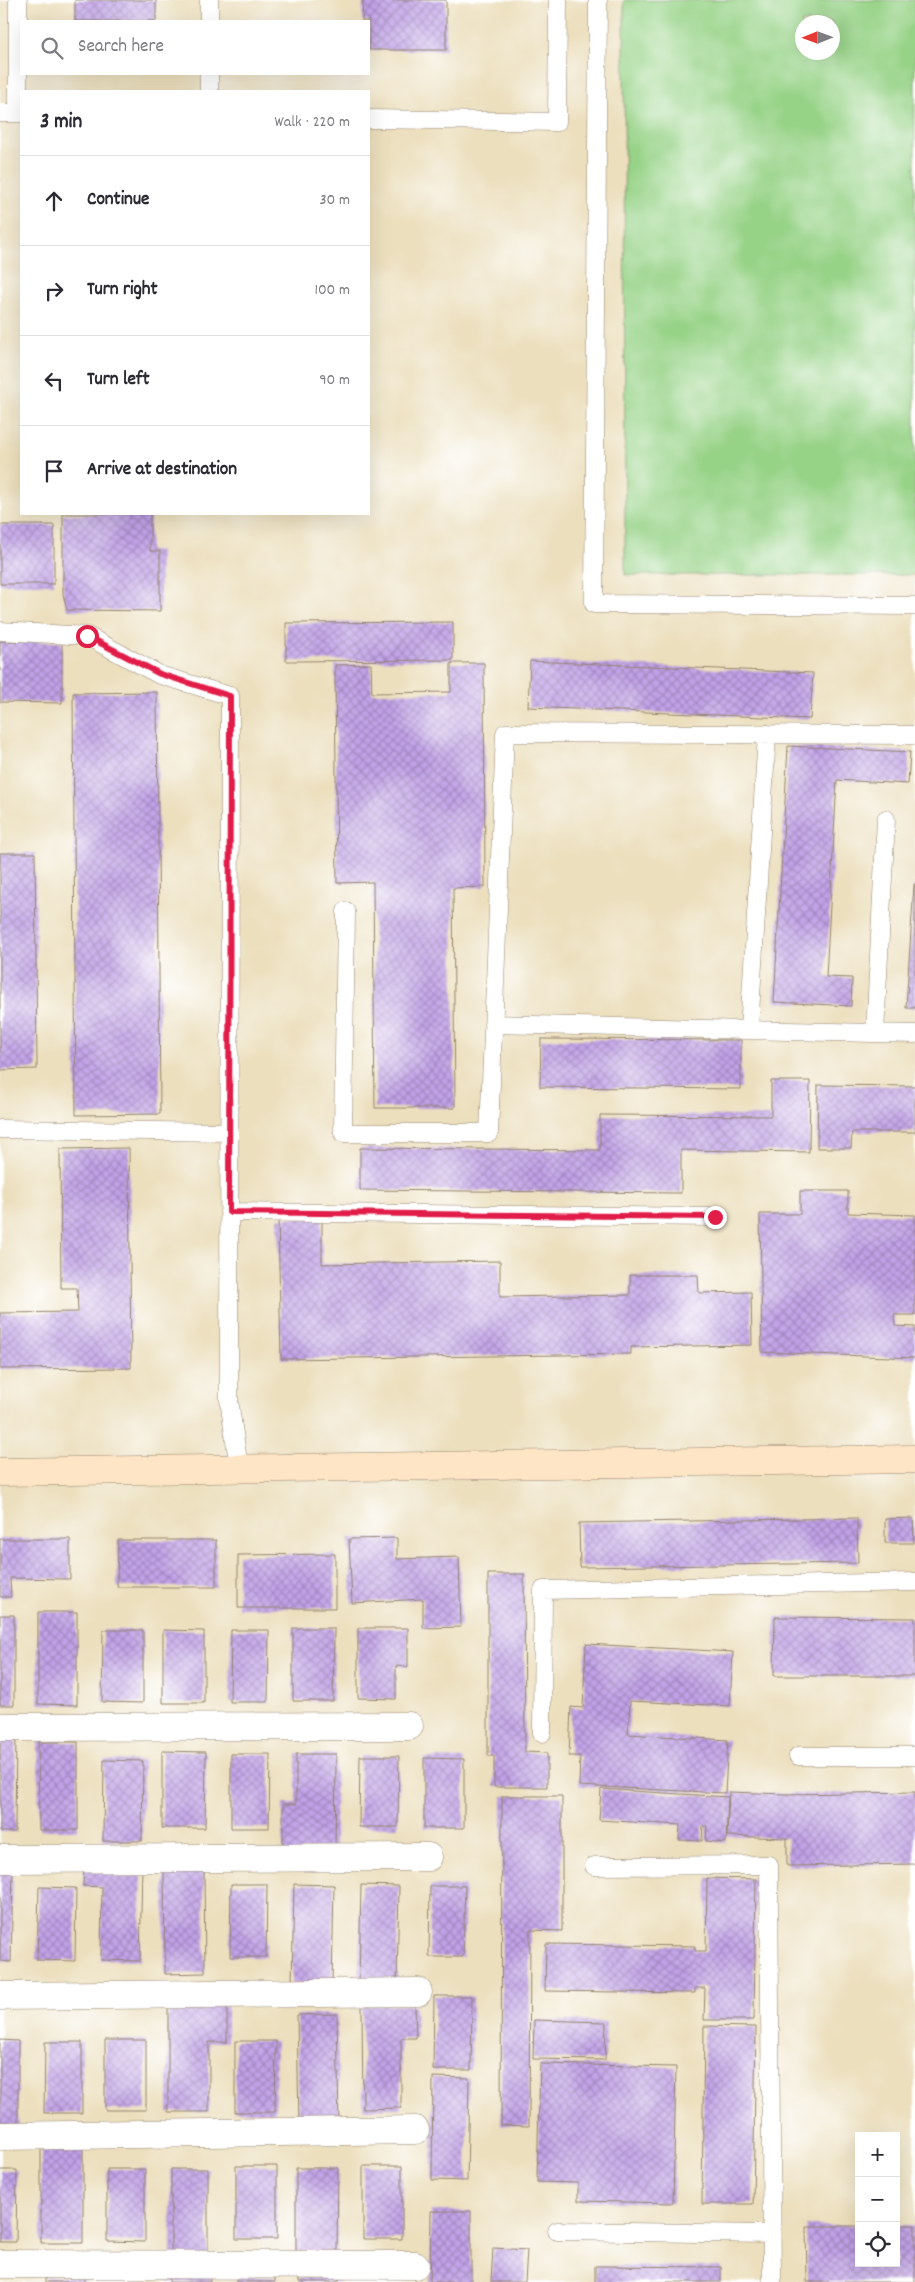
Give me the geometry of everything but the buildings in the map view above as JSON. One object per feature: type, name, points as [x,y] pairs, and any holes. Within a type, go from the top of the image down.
[{"type":"street","points":[[0,1472],[915,1459]]},
{"type":"street","points":[[0,1726],[409,1726]]},
{"type":"street","points":[[0,1858],[428,1857]]},
{"type":"street","points":[[0,1996],[418,1992]]},
{"type":"street","points":[[0,2136],[415,2130]]},
{"type":"street","points":[[0,2264],[415,2265]]},
{"type":"lane","points":[[0,113],[20,113],[18,0]]},
{"type":"lane","points":[[209,0],[209,20]]},
{"type":"lane","points":[[370,119],[557,122],[558,0]]},
{"type":"lane","points":[[598,0],[594,604],[915,606]]},
{"type":"lane","points":[[209,75],[209,90]]},
{"type":"lane","points":[[0,631],[87,636],[160,674],[230,696],[229,1400],[239,1468]]},
{"type":"lane","points":[[346,911],[343,1133],[489,1133],[505,733],[915,735]]},
{"type":"lane","points":[[749,1030],[767,734]]},
{"type":"lane","points":[[875,1033],[886,819]]},
{"type":"lane","points":[[494,1024],[915,1034]]},
{"type":"lane","points":[[0,1129],[229,1132]]},
{"type":"lane","points":[[229,1212],[715,1217]]},
{"type":"lane","points":[[542,1733],[542,1590],[915,1582]]},
{"type":"lane","points":[[798,1756],[915,1756]]},
{"type":"lane","points":[[594,1866],[769,1865],[772,2282]]},
{"type":"lane","points":[[557,2231],[771,2234]]},
{"type":"green space","points":[[624,0],[915,0],[915,575],[625,575]]},
{"type":"route","points":[[87,636],[160,674],[230,696],[229,1212],[715,1217]]}]
